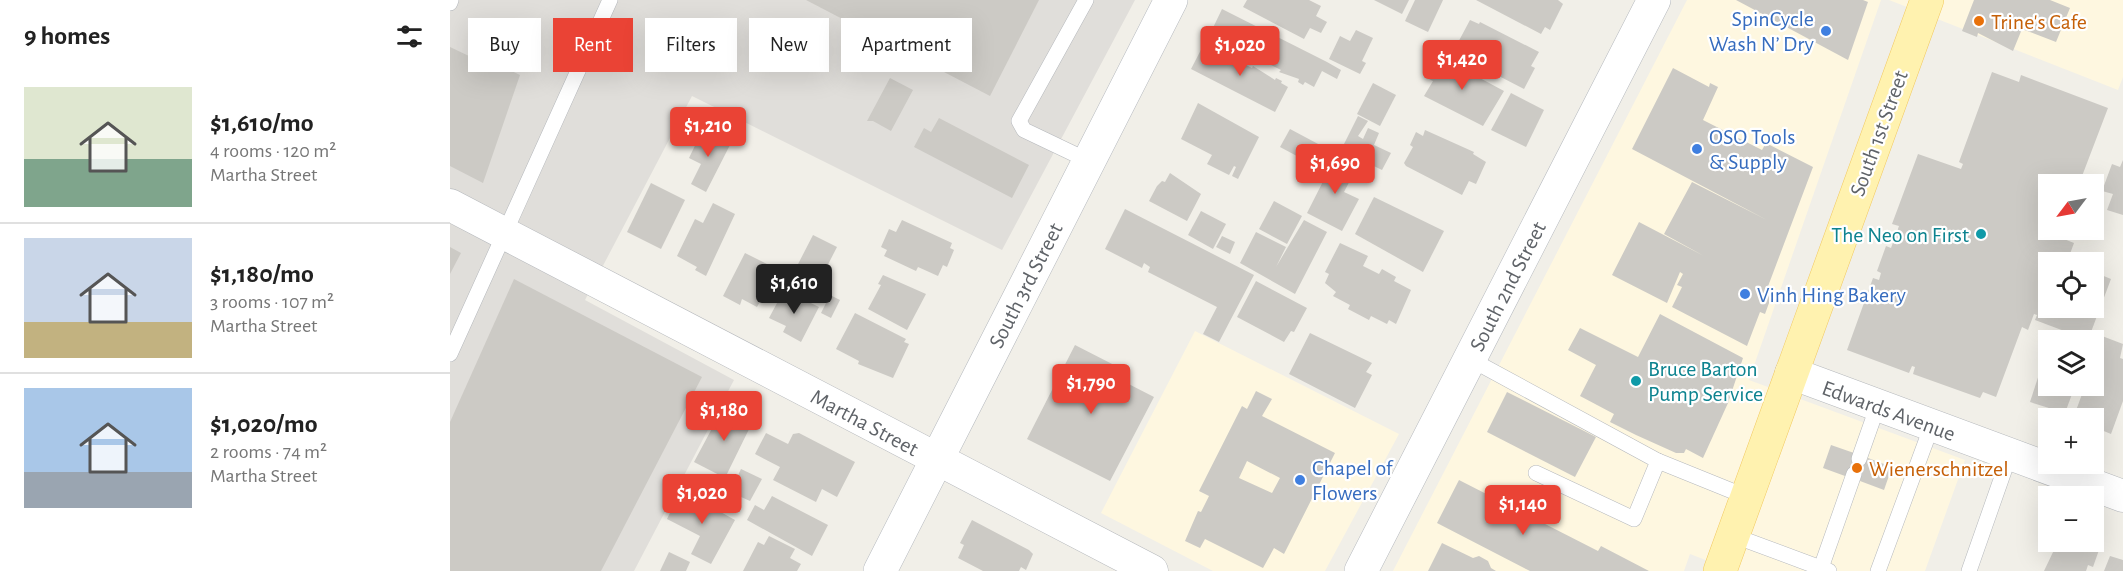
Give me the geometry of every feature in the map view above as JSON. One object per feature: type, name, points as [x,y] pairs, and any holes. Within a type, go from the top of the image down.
[{"type":"main road","name":"South 1st Street","points":[[1720,571],[1927,0]]},
{"type":"street","name":"South 3rd Street","points":[[880,571],[1171,0]]},
{"type":"street","name":"South 2nd Street","points":[[1361,571],[1654,0]]},
{"type":"street","name":"Martha Street","points":[[450,205],[936,459],[1135,567]]},
{"type":"street","name":"Edwards Avenue","points":[[1791,373],[2123,496]]},
{"type":"lane","points":[[450,354],[610,0]]},
{"type":"lane","points":[[1086,0],[1019,121],[1024,130],[1089,161]]},
{"type":"lane","points":[[1470,358],[1658,461],[1747,497]]},
{"type":"lane","points":[[1859,459],[1878,405]]},
{"type":"lane","points":[[1878,571],[1932,425]]},
{"type":"lane","points":[[1969,571],[2010,454]]},
{"type":"lane","points":[[1536,473],[1634,519],[1658,461]]},
{"type":"lane","points":[[1732,535],[1825,569],[1854,474]]},
{"type":"shaded area","points":[[450,0],[1135,0],[1002,250],[692,96],[585,300],[734,380],[634,571],[450,571]]},
{"type":"shaded area","points":[[1687,0],[1881,0],[1749,380],[1965,460],[1925,571],[1734,571],[1690,554],[1684,571],[1393,571]]},
{"type":"shaded area","points":[[1889,0],[2123,0],[2123,77],[2118,90]]},
{"type":"shaded area","points":[[1195,331],[1399,434],[1325,571],[1213,571],[1101,513]]},
{"type":"building","points":[[806,0],[1039,0],[990,96],[944,72],[972,72],[972,18],[841,18]]},
{"type":"building","points":[[1247,0],[1309,0],[1321,6],[1316,16],[1327,22],[1321,33],[1310,28],[1304,39],[1243,7]]},
{"type":"building","points":[[1374,0],[1409,0],[1402,14]]},
{"type":"building","points":[[1415,0],[1443,0],[1428,32],[1405,21]]},
{"type":"building","points":[[1476,0],[1558,0],[1563,4],[1550,30],[1545,27],[1541,34]]},
{"type":"building","name":"SpinCycle Wash N’ Dry","points":[[1736,0],[1863,0],[1868,2],[1848,60]]},
{"type":"building","points":[[1974,0],[2050,0],[2070,8],[2056,42],[2022,29],[2013,51],[1978,33],[1977,37],[1962,31]]},
{"type":"building","points":[[1222,9],[1341,70],[1337,79],[1322,71],[1314,87],[1305,82],[1303,85],[1298,82],[1299,79],[1279,72],[1281,70],[1263,61],[1262,64],[1256,61],[1257,58],[1245,52],[1244,55],[1223,41],[1222,43],[1216,40],[1217,37],[1210,34]]},
{"type":"building","points":[[1470,20],[1479,24],[1480,22],[1539,52],[1531,66],[1535,68],[1524,89],[1462,57],[1464,54],[1454,50]]},
{"type":"building","points":[[1356,30],[1373,38],[1362,61],[1366,63],[1360,74],[1329,59],[1340,36],[1350,41]]},
{"type":"building","points":[[1204,44],[1211,47],[1212,45],[1234,59],[1236,57],[1241,60],[1240,62],[1252,68],[1253,66],[1275,80],[1276,78],[1282,81],[1281,83],[1288,87],[1275,112],[1191,69]]},
{"type":"building","points":[[450,47],[468,56],[468,72],[514,72],[520,75],[483,183],[450,166]]},
{"type":"building","points":[[1437,55],[1504,91],[1483,126],[1424,96],[1433,81],[1425,77]]},
{"type":"building","points":[[1673,68],[1709,87],[1710,83],[1718,87],[1703,120],[1762,150],[1766,143],[1813,167],[1767,289],[1773,292],[1765,314],[1760,312],[1747,346],[1672,307],[1682,287],[1677,285],[1683,274],[1680,272],[1667,303],[1612,275],[1639,222],[1704,256],[1664,234],[1692,182],[1767,220],[1632,149]]},
{"type":"building","name":"The Neo on First","points":[[1992,72],[2019,82],[2021,75],[2108,108],[2083,174],[2038,174],[2038,240],[2066,240],[2074,243],[2071,252],[2038,252],[2038,318],[2096,318],[2092,330],[2062,330],[2035,320],[2037,315],[2034,314],[2028,330],[2022,327],[1996,397],[1983,392],[1980,398],[1913,374],[1915,367],[1912,366],[1909,373],[1847,350],[1873,278],[1879,280],[1881,273],[1877,271],[1886,246],[1891,248],[1899,226],[1892,224],[1918,154],[1961,169],[1963,164],[1959,162]]},
{"type":"building","points":[[890,78],[913,90],[891,131],[873,121],[867,121]]},
{"type":"building","points":[[1373,83],[1396,95],[1380,126],[1357,114]]},
{"type":"building","points":[[1511,93],[1544,110],[1526,147],[1491,130]]},
{"type":"building","points":[[1198,103],[1259,137],[1238,179],[1232,176],[1236,167],[1234,166],[1229,175],[1207,164],[1212,155],[1181,139]]},
{"type":"building","points":[[1358,116],[1368,121],[1358,136],[1363,139],[1368,128],[1379,133],[1374,145],[1391,153],[1382,170],[1341,150]]},
{"type":"building","points":[[939,118],[1029,165],[1012,198],[914,147],[924,128],[931,132]]},
{"type":"building","points":[[703,129],[731,143],[706,192],[691,184],[701,164],[689,158]]},
{"type":"building","points":[[1290,129],[1320,145],[1310,163],[1280,147]]},
{"type":"building","points":[[1425,130],[1474,152],[1473,154],[1486,162],[1476,184],[1469,181],[1462,195],[1404,163],[1413,147],[1410,145],[1416,132],[1423,136]]},
{"type":"building","points":[[1337,154],[1358,165],[1344,192],[1359,199],[1342,231],[1307,213]]},
{"type":"building","points":[[2123,160],[2123,215],[2107,210],[2113,194],[2104,192],[2112,164],[2120,167]]},
{"type":"building","points":[[1170,173],[1201,194],[1187,221],[1149,201],[1157,186],[1162,181],[1165,182]]},
{"type":"building","points":[[651,183],[685,200],[661,249],[627,232]]},
{"type":"building","points":[[1374,197],[1444,231],[1423,272],[1355,234]]},
{"type":"building","points":[[1274,201],[1302,216],[1287,244],[1259,229]]},
{"type":"building","points":[[713,203],[735,214],[706,276],[695,270],[697,267],[677,256],[695,219],[703,223]]},
{"type":"building","points":[[1125,209],[1254,275],[1219,342],[1203,334],[1217,307],[1148,272],[1150,267],[1144,263],[1142,268],[1105,249]]},
{"type":"building","points":[[1201,211],[1226,224],[1213,249],[1188,235]]},
{"type":"building","points":[[902,220],[952,243],[950,248],[954,250],[947,267],[943,265],[938,276],[918,267],[916,271],[884,256],[887,250],[881,247],[889,229],[896,232]]},
{"type":"building","points":[[1304,220],[1327,232],[1295,294],[1240,263],[1256,232],[1286,247],[1276,267]]},
{"type":"building","points":[[813,235],[837,247],[820,280],[796,268]]},
{"type":"building","points":[[1222,236],[1235,242],[1230,254],[1216,247]]},
{"type":"building","points":[[1340,243],[1368,256],[1363,266],[1379,274],[1382,269],[1396,277],[1394,281],[1411,290],[1396,324],[1389,320],[1387,324],[1371,316],[1369,320],[1348,309],[1350,305],[1333,296],[1336,292],[1325,283],[1329,274],[1325,272]]},
{"type":"building","points":[[450,247],[461,253],[450,274]]},
{"type":"building","points":[[745,253],[777,269],[757,307],[742,299],[740,305],[723,296]]},
{"type":"building","points":[[883,275],[926,294],[907,330],[868,309],[881,285],[878,284]]},
{"type":"building","name":"The Neo on First","points":[[2104,276],[2111,279],[2104,298]]},
{"type":"building","points":[[514,279],[702,377],[601,571],[450,571],[450,422]]},
{"type":"building","points":[[1256,281],[1307,308],[1294,332],[1291,331],[1284,342],[1237,317]]},
{"type":"building","points":[[784,290],[819,307],[801,342],[783,332],[786,326],[769,318]]},
{"type":"building","points":[[830,295],[840,300],[831,318],[821,313]]},
{"type":"building","points":[[855,313],[906,339],[904,342],[909,344],[893,378],[858,364],[859,361],[836,349]]},
{"type":"building","name":"Bruce Barton Pump Service","points":[[1660,314],[1743,358],[1728,403],[1703,458],[1686,449],[1684,453],[1676,453],[1610,422],[1614,414],[1580,396],[1596,365],[1568,350],[1580,328],[1638,357]]},
{"type":"building","points":[[1310,333],[1372,363],[1366,372],[1372,375],[1355,408],[1289,374]]},
{"type":"building","points":[[2104,337],[2123,344],[2120,358],[2123,359],[2123,401],[2111,434],[2104,431],[2104,408],[2077,408],[2081,396],[2104,396]]},
{"type":"building","points":[[1075,345],[1118,367],[1113,376],[1154,397],[1110,481],[1027,439]]},
{"type":"building","points":[[2038,377],[2038,396],[2071,396],[2067,408],[2049,408],[2030,402]]},
{"type":"building","name":"Chapel of Flowers","points":[[1256,391],[1272,399],[1262,416],[1335,453],[1284,554],[1274,548],[1263,568],[1205,539],[1200,548],[1185,541],[1198,511],[1201,512],[1209,496],[1199,491],[1242,406],[1247,409]],"holes":[[[1247,461],[1280,478],[1272,493],[1239,478]]]},
{"type":"building","points":[[1507,392],[1596,437],[1575,477],[1487,432]]},
{"type":"building","points":[[724,406],[734,411],[736,409],[753,421],[725,478],[694,462]]},
{"type":"building","points":[[766,433],[788,444],[793,434],[799,433],[855,462],[837,497],[822,489],[816,502],[773,480],[780,467],[755,454]]},
{"type":"building","name":"Wienerschnitzel","points":[[1831,445],[1854,453],[1852,456],[1867,461],[1868,458],[1892,467],[1884,490],[1860,481],[1861,477],[1847,472],[1845,476],[1823,468]]},
{"type":"building","points":[[741,469],[762,479],[750,501],[730,492]]},
{"type":"building","points":[[714,480],[730,488],[723,502],[707,493]]},
{"type":"building","points":[[1459,480],[1598,551],[1601,546],[1649,571],[1530,571],[1437,523]]},
{"type":"building","points":[[681,490],[735,520],[711,564],[691,554],[700,536],[667,519]]},
{"type":"building","points":[[772,496],[828,525],[812,556],[747,520],[755,505],[764,510]]},
{"type":"building","points":[[972,520],[1029,550],[1033,554],[1026,570],[1021,567],[1019,571],[983,571],[958,558],[964,545],[960,543]]},
{"type":"building","points":[[769,536],[795,549],[790,558],[801,564],[797,571],[743,571],[758,542],[764,545]]},
{"type":"building","points":[[1442,543],[1473,558],[1479,556],[1488,561],[1491,568],[1496,571],[1428,571]]},
{"type":"building","points":[[669,552],[690,562],[686,571],[660,571]]},
{"type":"building","points":[[2053,552],[2098,552],[2093,567],[2088,565],[2086,571],[2044,571]]},
{"type":"building","points":[[2110,556],[2123,560],[2123,571],[2104,571]]},
{"type":"place","name":"Trine's Cafe","points":[[1979,21]]},
{"type":"place","name":"SpinCycle Wash N’ Dry","points":[[1826,31]]},
{"type":"place","name":"OSO Tools & Supply","points":[[1697,149]]},
{"type":"place","name":"The Neo on First","points":[[1981,234]]},
{"type":"place","name":"Vinh Hing Bakery","points":[[1745,294]]},
{"type":"place","name":"Bruce Barton Pump Service","points":[[1636,381]]},
{"type":"place","name":"Wienerschnitzel","points":[[1857,468]]},
{"type":"place","name":"Chapel of Flowers","points":[[1300,480]]}]
